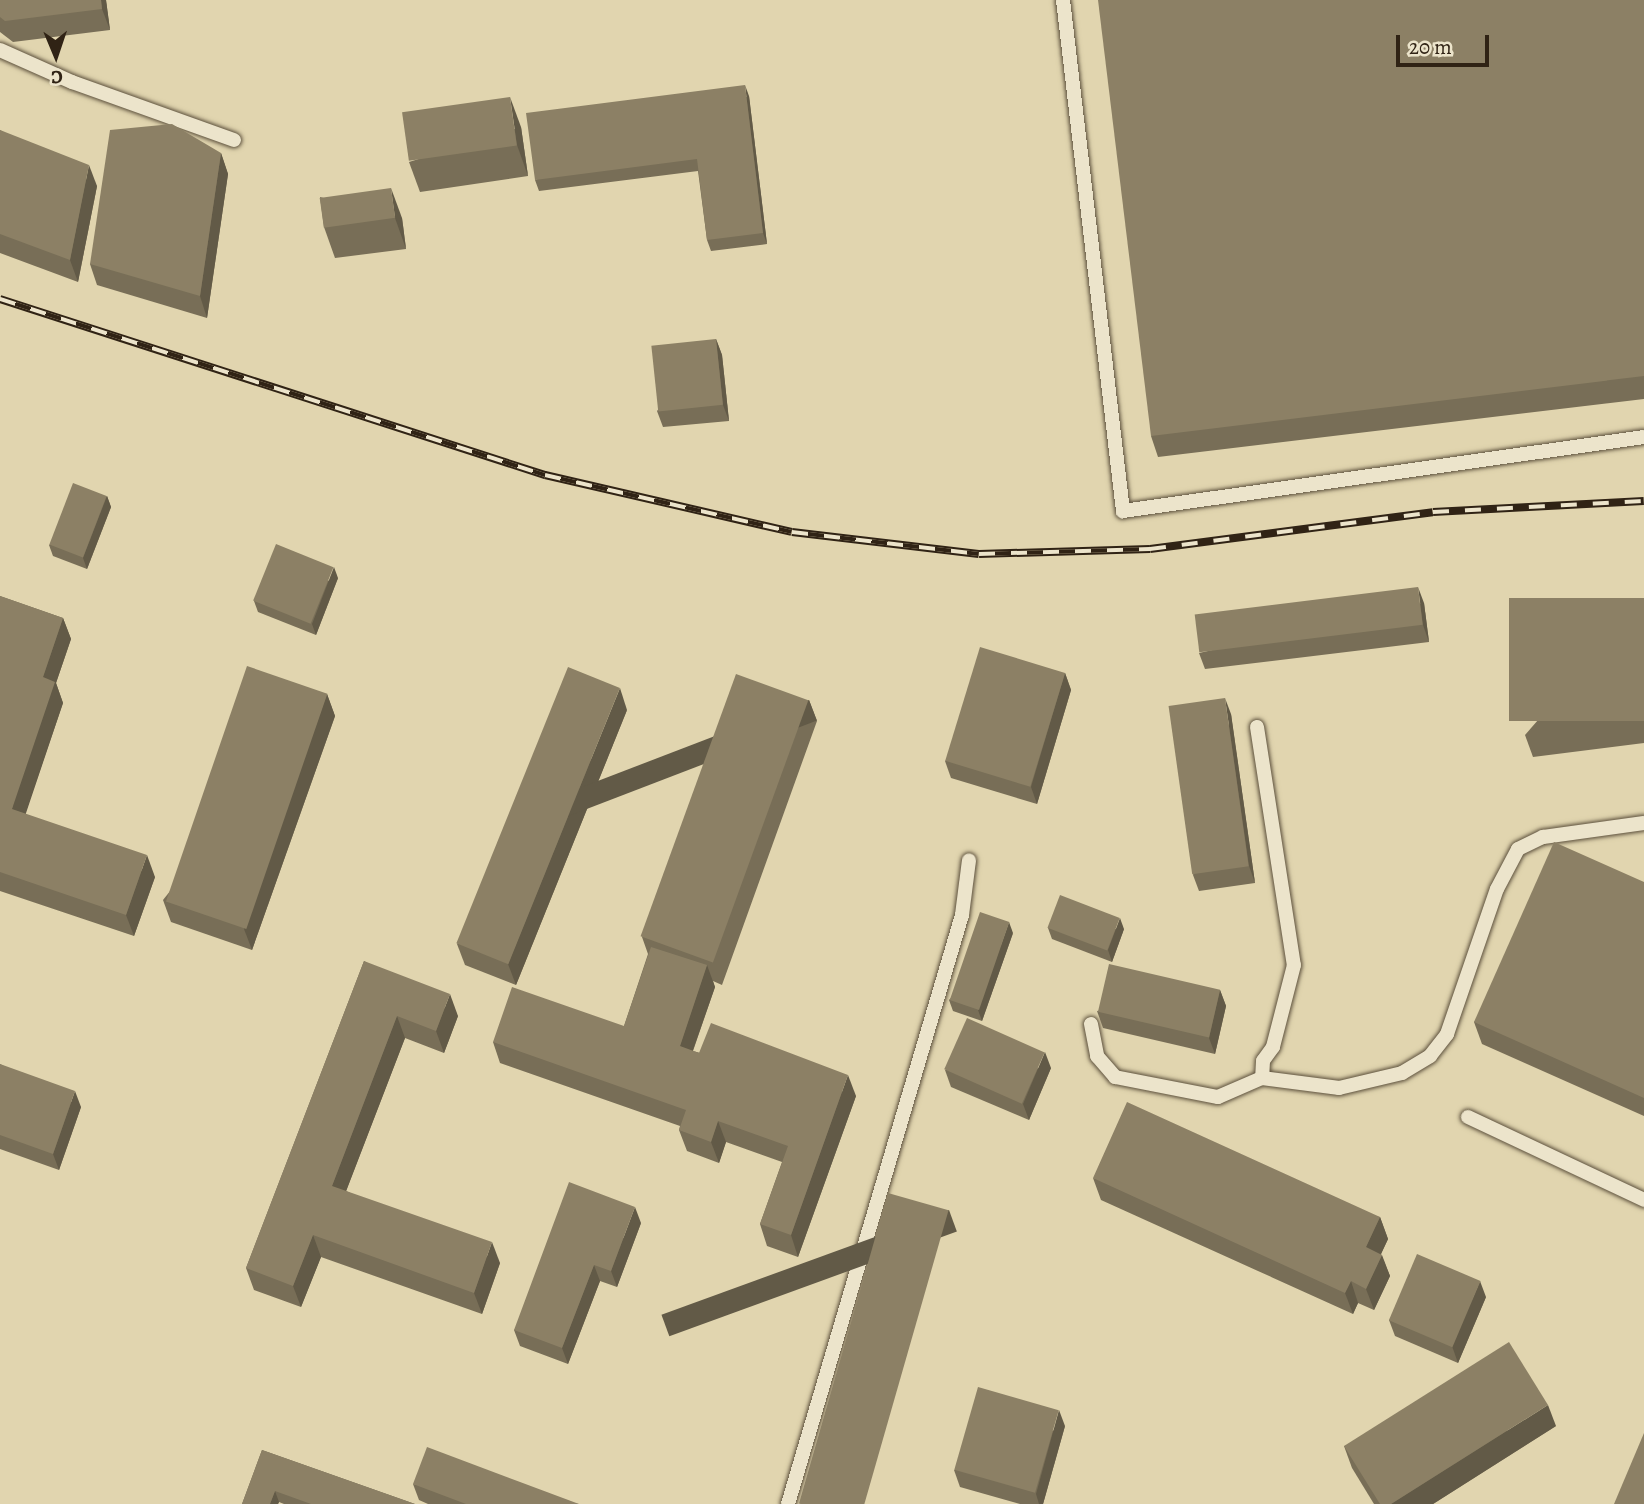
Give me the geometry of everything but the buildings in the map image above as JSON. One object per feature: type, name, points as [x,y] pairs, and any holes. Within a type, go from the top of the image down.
[{"type":"lane","points":[[1063,0],[1124,511],[1644,437]]},
{"type":"lane","points":[[0,50],[72,82],[234,140]]},
{"type":"lane","points":[[1257,727],[1294,965],[1273,1047],[1262,1061],[1262,1078]]},
{"type":"lane","points":[[1091,1024],[1097,1056],[1115,1077],[1218,1097],[1262,1078],[1339,1088],[1402,1073],[1430,1056],[1447,1034],[1497,889],[1518,849],[1543,837],[1644,823]]},
{"type":"lane","points":[[788,1504],[962,915],[969,860]]},
{"type":"lane","points":[[1468,1117],[1644,1200]]},
{"type":"railway","points":[[0,299],[545,475],[792,532],[979,554],[1150,549],[1433,512],[1644,501]]}]
